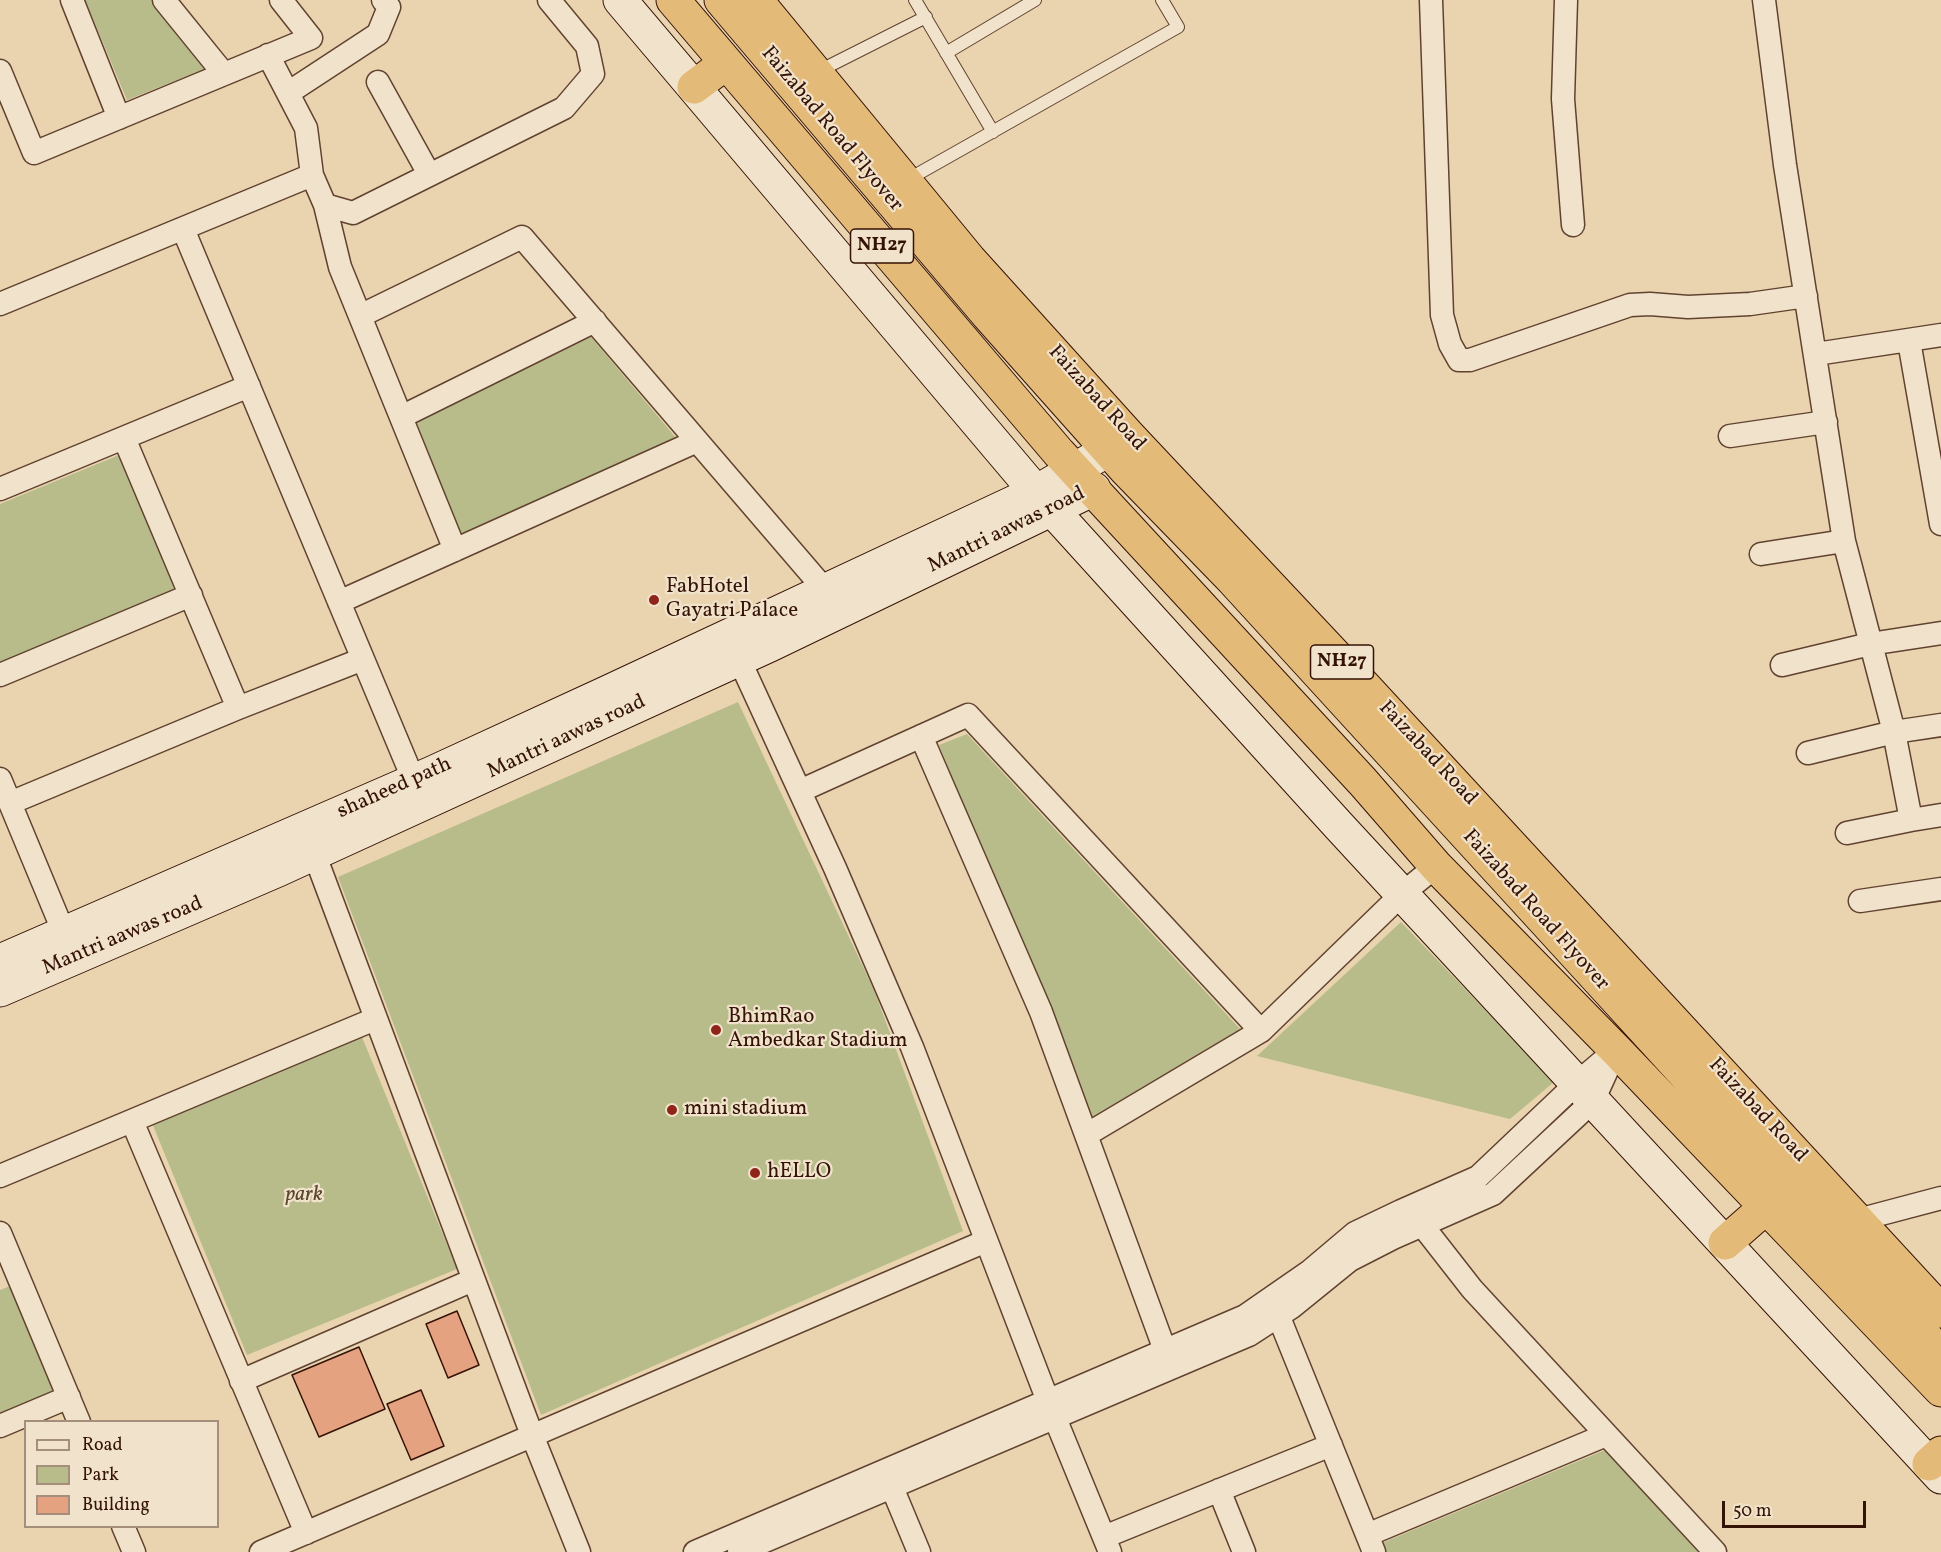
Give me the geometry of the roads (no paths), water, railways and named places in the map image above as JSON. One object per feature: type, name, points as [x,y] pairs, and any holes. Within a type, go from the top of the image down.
[{"type":"highway","name":"NH27","points":[[673,0],[1059,453],[1084,478]]},
{"type":"highway","name":"Faizabad Road Flyover","points":[[721,0],[988,315],[1117,460],[1232,579],[1941,1354]]},
{"type":"highway","name":"Faizabad Road","points":[[756,0],[970,260],[1129,436],[1373,695],[1941,1311]]},
{"type":"highway","points":[[694,87],[726,63]]},
{"type":"highway","name":"Mantri aawas road","points":[[1084,478],[1117,460]]},
{"type":"highway","points":[[1084,478],[1363,782],[1436,866],[1616,1050],[1941,1390]]},
{"type":"highway","points":[[1725,1243],[1766,1207]]},
{"type":"street","points":[[72,0],[119,117]]},
{"type":"street","points":[[164,0],[224,74]]},
{"type":"street","points":[[0,70],[34,153],[311,38],[281,0]]},
{"type":"street","points":[[288,93],[378,34],[389,7],[383,0]]},
{"type":"street","points":[[326,205],[353,213],[564,108],[593,74],[587,46],[549,0]]},
{"type":"street","points":[[620,0],[1044,501],[1585,1092],[1725,1243],[1937,1465]]},
{"type":"street","points":[[1431,0],[1442,315],[1450,344],[1459,360],[1470,360],[1630,305],[1688,307],[1740,304],[1806,296]]},
{"type":"street","points":[[1566,0],[1563,99],[1573,225]]},
{"type":"street","points":[[1764,0],[1785,165],[1844,541],[1894,732],[1911,820]]},
{"type":"street","points":[[268,56],[306,128],[312,175],[326,205],[340,267],[454,550]]},
{"type":"street","points":[[378,82],[429,174]]},
{"type":"street","points":[[0,304],[312,175]]},
{"type":"street","points":[[183,229],[414,781]]},
{"type":"street","points":[[360,316],[522,237],[826,591]]},
{"type":"street","points":[[401,417],[595,321]]},
{"type":"street","points":[[1816,354],[1941,335]]},
{"type":"street","points":[[1909,341],[1941,524]]},
{"type":"street","points":[[0,489],[249,386]]},
{"type":"street","points":[[1730,436],[1826,422]]},
{"type":"street","points":[[124,438],[238,708]]},
{"type":"street","points":[[339,602],[697,441]]},
{"type":"street","name":"Mantri aawas road","points":[[0,990],[314,854],[611,704],[739,659],[1084,478]]},
{"type":"street","name":"shaheed path","points":[[0,961],[414,781],[611,704],[826,591],[1044,501]]},
{"type":"street","points":[[1761,555],[1844,541]]},
{"type":"street","points":[[0,675],[191,595]]},
{"type":"street","points":[[1782,665],[1870,644],[1941,633]]},
{"type":"street","points":[[10,803],[238,708],[363,659]]},
{"type":"street","points":[[739,659],[835,868],[912,1047],[1052,1409],[1107,1544],[1219,1490],[1331,1445]]},
{"type":"street","points":[[800,790],[968,715],[1260,1031]]},
{"type":"street","points":[[1808,753],[1894,732],[1941,725]]},
{"type":"street","points":[[921,736],[1041,1012],[1169,1359]]},
{"type":"street","points":[[0,779],[64,933]]},
{"type":"street","points":[[1847,833],[1941,815]]},
{"type":"street","points":[[314,854],[532,1435],[579,1552]]},
{"type":"street","points":[[1086,1135],[1260,1031],[1402,894],[1436,866]]},
{"type":"street","points":[[1860,901],[1941,889]]},
{"type":"street","points":[[0,1176],[375,1019]]},
{"type":"street","points":[[739,1552],[780,1535],[889,1479],[1169,1359],[1245,1316],[1275,1307],[1310,1270],[1355,1233],[1417,1216],[1478,1177],[1585,1092],[1616,1050]]},
{"type":"street","points":[[132,1121],[306,1533]]},
{"type":"street","points":[[1858,1220],[1941,1198]]},
{"type":"street","points":[[1417,1216],[1472,1289],[1715,1552]]},
{"type":"street","points":[[0,1233],[8,1272],[78,1420]]},
{"type":"street","points":[[261,1552],[986,1240]]},
{"type":"street","points":[[241,1381],[474,1281]]},
{"type":"street","points":[[1275,1307],[1370,1544],[1606,1435]]},
{"type":"street","points":[[0,1426],[69,1397]]},
{"type":"street","points":[[889,1479],[919,1552]]},
{"type":"street","points":[[1219,1490],[1244,1552]]},
{"type":"street","points":[[123,1528],[134,1552]]},
{"type":"street","points":[[695,1552],[780,1535]]},
{"type":"lane","points":[[915,0],[993,132]]},
{"type":"lane","points":[[946,52],[1035,0]]},
{"type":"lane","points":[[906,181],[1178,27],[1162,0]]},
{"type":"lane","points":[[816,72],[926,17]]},
{"type":"place","name":"FabHotel Gayatri Palace","points":[[654,600]]},
{"type":"place","name":"BhimRao Ambedkar Stadium","points":[[716,1030]]},
{"type":"place","name":"mini stadium","points":[[672,1110]]},
{"type":"place","name":"hELLO","points":[[755,1173]]},
{"type":"park label","name":"park","points":[[304,1196]]}]
